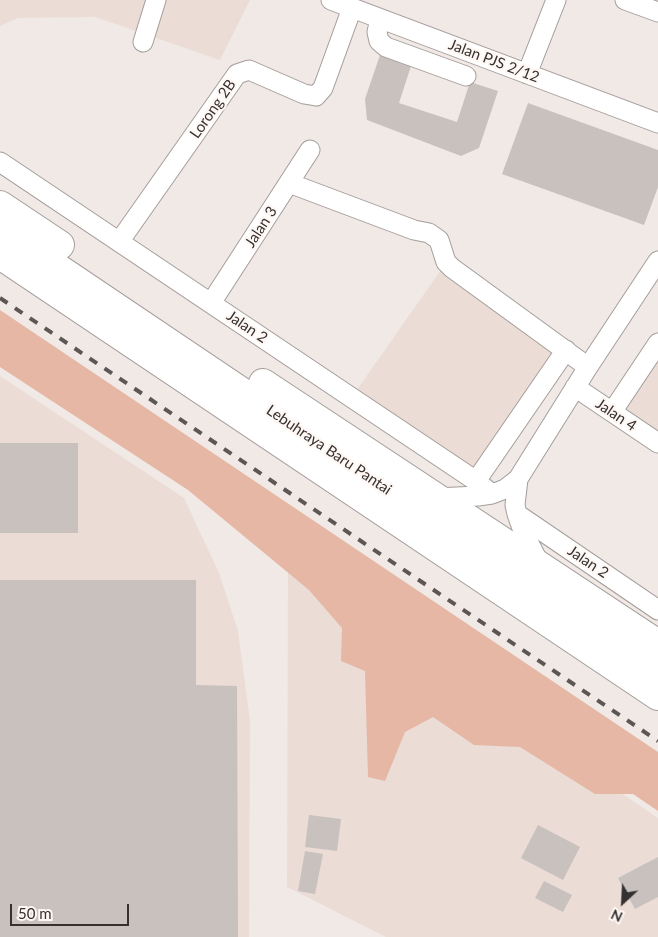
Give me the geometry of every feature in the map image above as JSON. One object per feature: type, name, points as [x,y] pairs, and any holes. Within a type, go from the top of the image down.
[{"type":"highway","name":"Lebuhraya Baru Pantai","points":[[0,205],[435,498],[658,644]]},
{"type":"highway","name":"Lebuhraya Baru Pantai","points":[[0,228],[658,672]]},
{"type":"highway","points":[[0,254],[658,696]]},
{"type":"street","points":[[142,42],[156,0]]},
{"type":"street","name":"Jalan PJS 2/12","points":[[331,0],[658,123]]},
{"type":"street","points":[[527,74],[556,0]]},
{"type":"street","points":[[625,0],[658,12]]},
{"type":"street","name":"Lorong 2B","points":[[120,242],[237,74],[249,70],[304,94],[316,96],[323,88],[352,8]]},
{"type":"street","points":[[380,19],[377,32],[379,41],[386,47],[466,76]]},
{"type":"street","name":"Jalan 3","points":[[211,303],[310,150]]},
{"type":"street","name":"Jalan 2","points":[[0,162],[476,481],[492,494]]},
{"type":"street","points":[[289,182],[414,230],[429,233],[439,240],[446,262],[452,268],[588,367]]},
{"type":"street","points":[[435,498],[492,494],[505,489],[518,479],[575,387],[658,261]]},
{"type":"street","points":[[612,412],[658,343]]},
{"type":"street","points":[[476,481],[566,350]]},
{"type":"street","name":"Jalan 4","points":[[575,387],[658,443]]},
{"type":"street","points":[[518,479],[515,505],[517,514],[523,531],[542,568]]},
{"type":"street","name":"Jalan 2","points":[[517,514],[658,610]]},
{"type":"shaded area","points":[[0,0],[250,0],[220,60],[95,17],[18,18],[0,26]]},
{"type":"shaded area","points":[[441,270],[555,354],[474,471],[356,391]]},
{"type":"shaded area","points":[[0,310],[658,752],[658,811],[633,794],[595,794],[520,747],[474,745],[433,717],[405,732],[385,781],[368,777],[365,671],[341,661],[342,628],[309,590],[188,490],[0,367]]},
{"type":"shaded area","points":[[658,360],[658,434],[624,411]]},
{"type":"shaded area","points":[[0,376],[184,498],[219,573],[238,631],[250,721],[249,937],[0,937]]},
{"type":"shaded area","points":[[288,567],[658,818],[658,937],[386,937],[287,887]]},
{"type":"building","points":[[381,52],[412,63],[399,103],[457,122],[470,82],[498,91],[479,148],[461,156],[367,120],[365,99]]},
{"type":"building","points":[[528,103],[658,150],[658,187],[644,225],[502,174]]},
{"type":"building","points":[[0,443],[78,443],[78,533],[0,533]]},
{"type":"building","points":[[0,580],[196,580],[196,685],[237,686],[238,937],[0,937]]},
{"type":"building","points":[[309,815],[341,819],[337,851],[305,847]]},
{"type":"building","points":[[538,825],[580,847],[563,880],[521,858]]},
{"type":"building","points":[[305,851],[323,854],[315,894],[298,891]]},
{"type":"building","points":[[658,857],[658,897],[635,909],[618,878]]},
{"type":"building","points":[[544,881],[572,895],[563,912],[535,898]]},
{"type":"railway","points":[[0,298],[658,741]]}]
